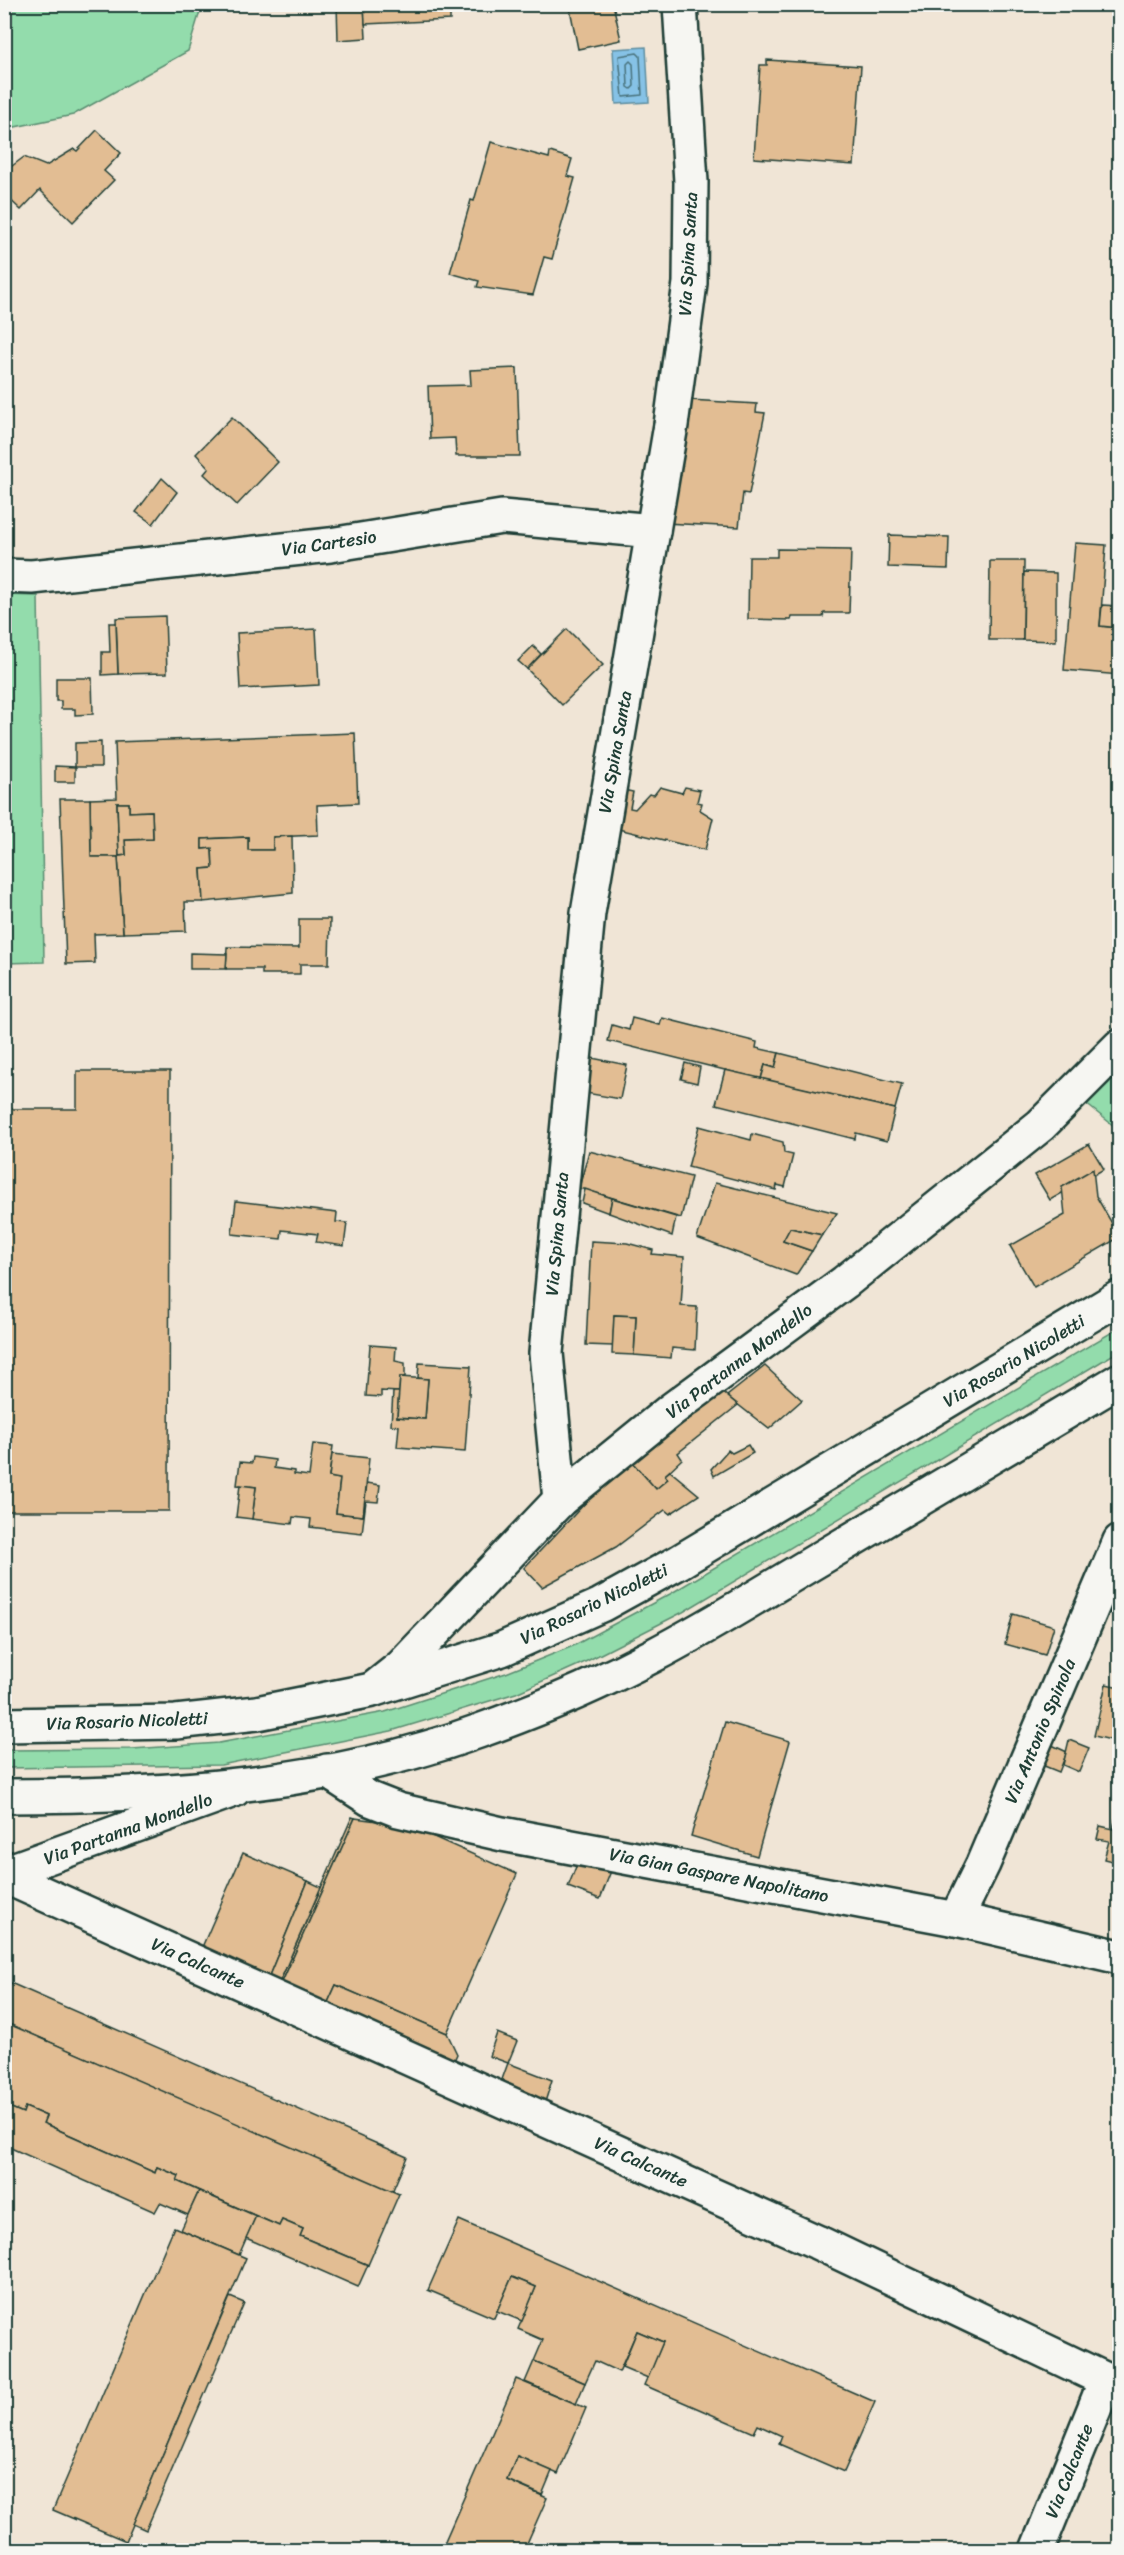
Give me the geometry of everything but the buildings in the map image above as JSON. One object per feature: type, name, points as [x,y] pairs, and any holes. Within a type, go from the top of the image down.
[{"type":"street","name":"Via Spina Santa","points":[[560,1500],[546,1353],[584,948],[671,425],[690,283],[691,182],[680,4]]},
{"type":"street","name":"Via Cartesio","points":[[4,576],[33,577],[330,545],[502,517],[653,531]]},
{"type":"street","name":"Via Partanna Mondello","points":[[372,1690],[401,1667],[560,1500],[671,1410],[845,1282],[1041,1125],[1119,1046]]},
{"type":"street","name":"Via Rosario Nicoletti","points":[[4,1725],[176,1722],[257,1713],[372,1690],[502,1649],[621,1594],[1119,1297]]},
{"type":"street","points":[[4,1796],[92,1795],[251,1784],[327,1771],[400,1754],[477,1732],[567,1696],[651,1657],[1119,1380]]},
{"type":"street","name":"Via Antonio Spinola","points":[[956,1919],[983,1864],[1119,1541]]},
{"type":"street","name":"Via Gian Gaspare Napolitano","points":[[327,1771],[370,1799],[398,1810],[502,1834],[956,1919],[1119,1957]]},
{"type":"street","name":"Via Partanna Mondello","points":[[4,1874],[251,1784]]},
{"type":"street","name":"Via Calcante","points":[[4,1874],[817,2242],[1106,2380],[1037,2550]]},
{"type":"green space","points":[[5,4],[202,5],[188,51],[73,115],[5,129]]},
{"type":"green space","points":[[5,595],[38,596],[44,962],[5,963]]},
{"type":"green space","points":[[1119,1068],[1119,1130],[1085,1103]]},
{"type":"green space","points":[[1119,1328],[1119,1351],[683,1612],[583,1663],[516,1693],[391,1731],[221,1765],[5,1768],[5,1750],[132,1749],[219,1743],[385,1712],[506,1673],[573,1646],[670,1594]]},
{"type":"water","points":[[646,47],[649,102],[616,104],[613,49]]}]
